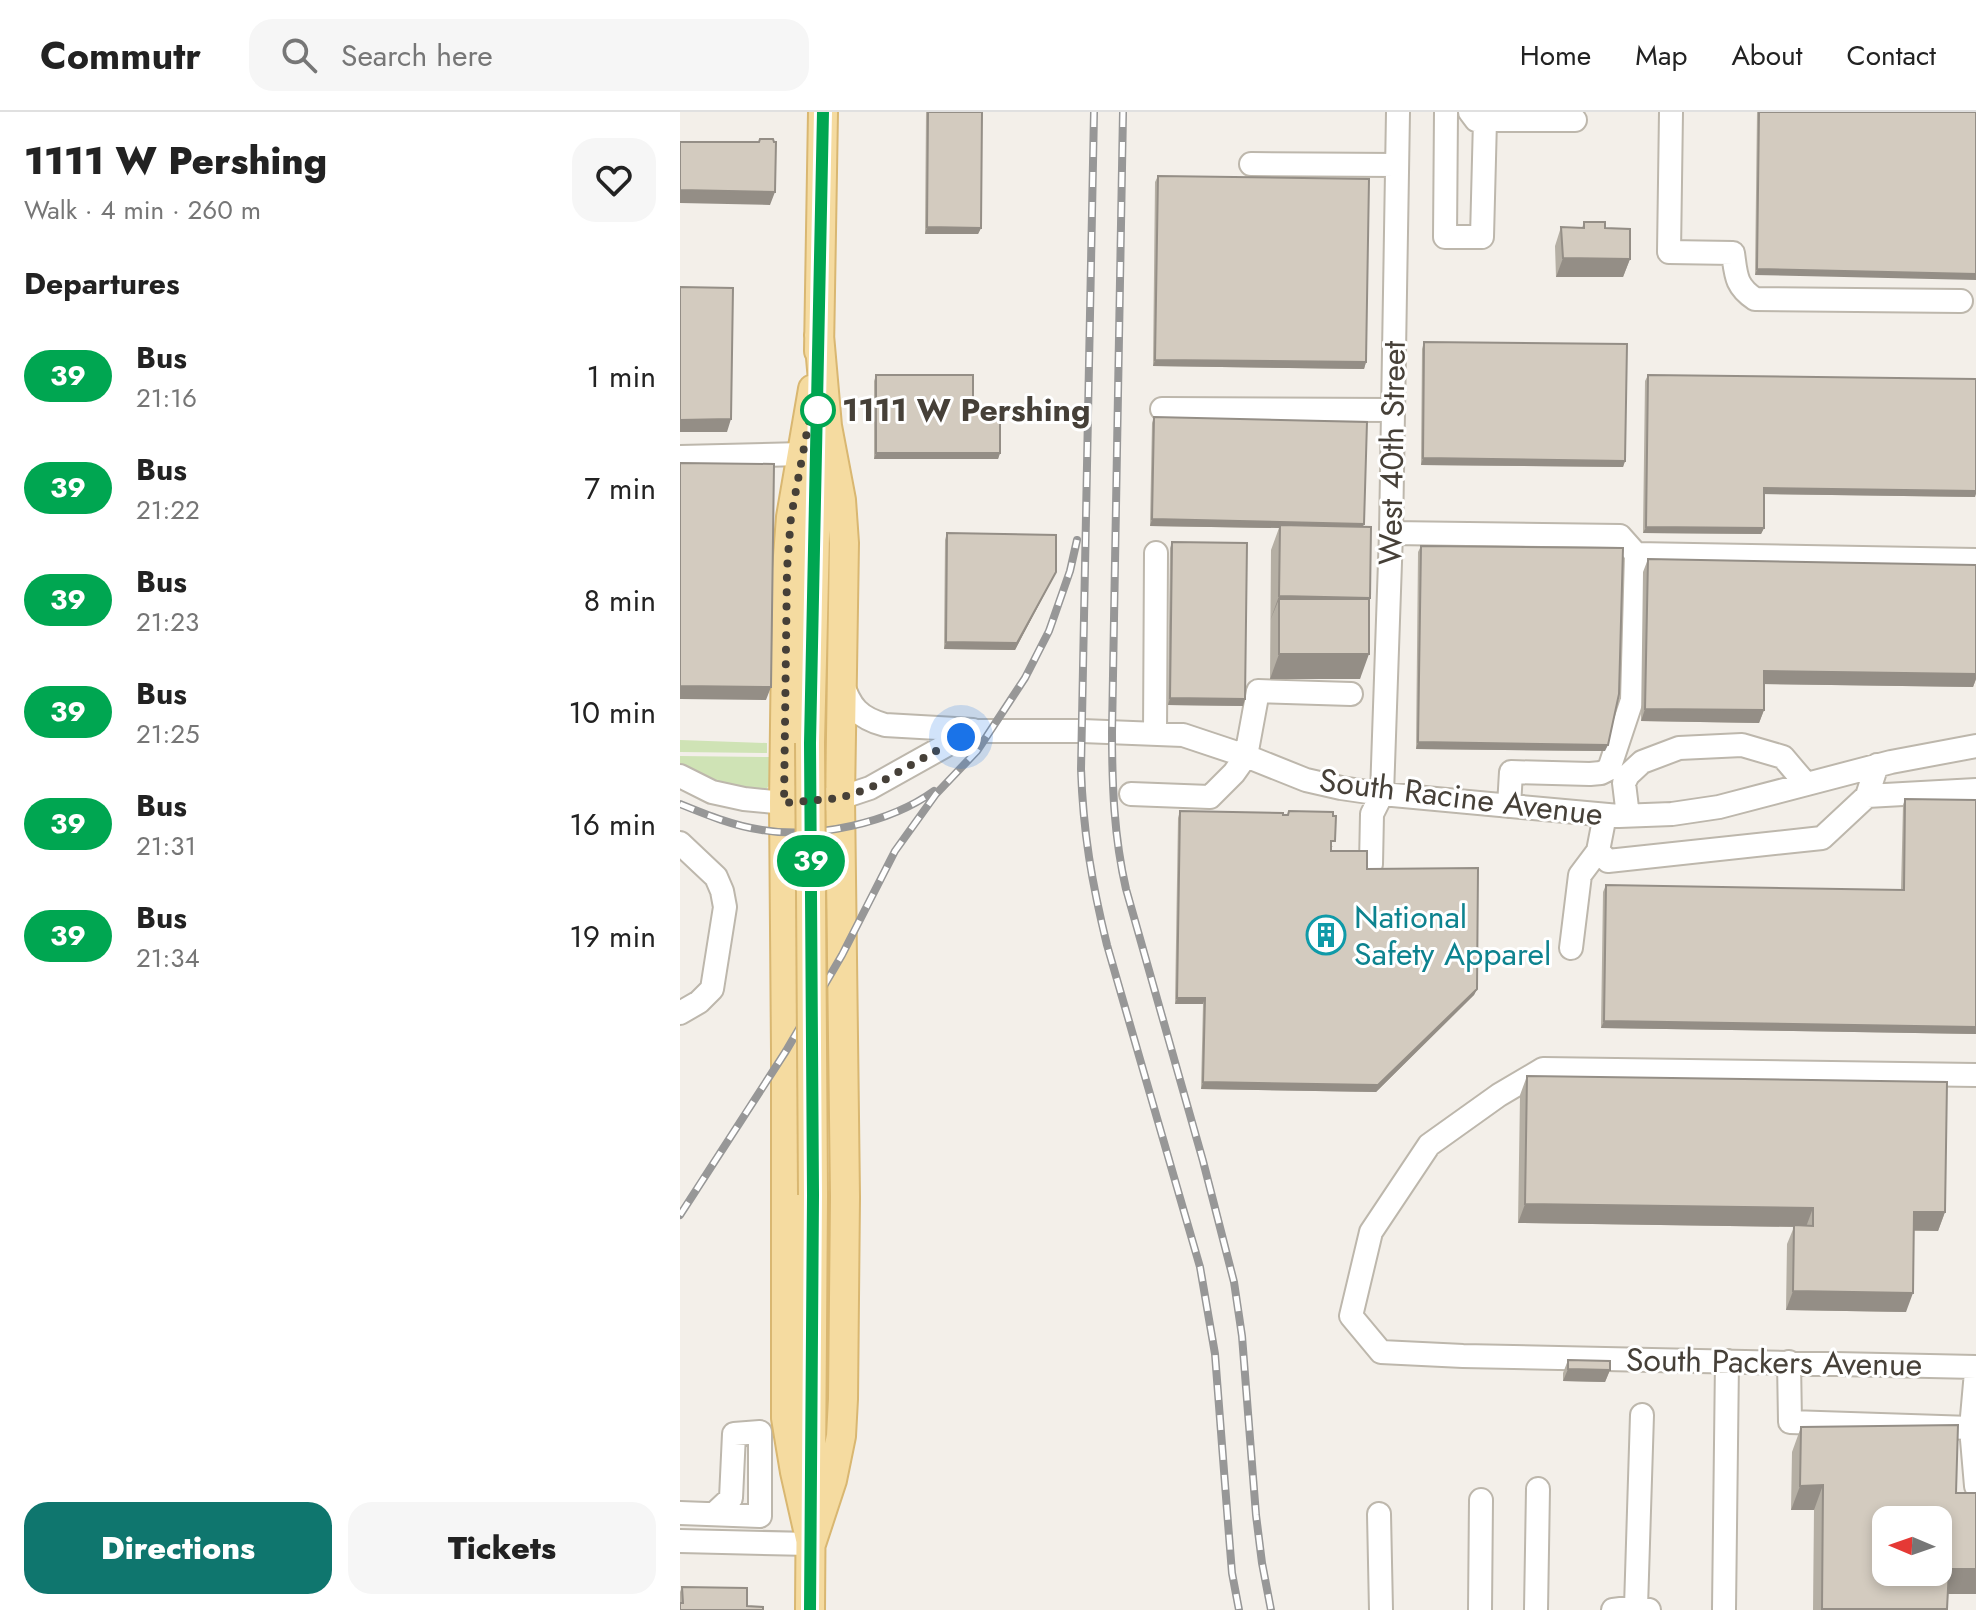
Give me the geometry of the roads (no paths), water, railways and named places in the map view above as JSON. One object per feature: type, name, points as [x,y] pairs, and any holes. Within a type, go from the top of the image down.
[{"type":"main road","points":[[810,1610],[813,1195],[810,743],[823,112]]},
{"type":"main road","points":[[811,1544],[786,1418],[784,803],[787,569],[791,517],[819,335]]},
{"type":"main road","points":[[811,1544],[832,1480],[841,1436],[845,1197],[840,798],[844,543],[841,500],[827,426],[819,335]]},
{"type":"street","name":"West 40th Street","points":[[1371,864],[1372,814],[1382,794],[1391,533],[1398,112]]},
{"type":"street","points":[[1446,112],[1445,237],[1482,237],[1478,116],[1575,120]]},
{"type":"street","points":[[1671,112],[1669,252],[1733,253],[1737,279],[1743,291],[1755,299],[1961,301]]},
{"type":"street","points":[[1251,164],[1397,165]]},
{"type":"street","points":[[1162,409],[1393,410]]},
{"type":"street","points":[[680,457],[803,454]]},
{"type":"street","points":[[1391,533],[1620,536],[1636,554],[1632,700],[1609,769],[1601,773],[1511,772],[1509,806]]},
{"type":"street","points":[[1155,733],[1156,553]]},
{"type":"street","points":[[1636,554],[1976,560]]},
{"type":"street","points":[[842,680],[848,700],[858,712],[872,721],[885,725],[979,731]]},
{"type":"street","points":[[1131,794],[1210,797],[1246,756],[1258,691],[1351,694]]},
{"type":"street","name":"South Racine Avenue","points":[[680,776],[712,792],[744,799],[784,803],[840,798],[870,788],[961,737],[979,731],[1155,733],[1183,735],[1306,780],[1341,788],[1573,812],[1672,814],[1719,807],[1877,765],[1976,746]]},
{"type":"street","points":[[1571,948],[1580,875],[1598,851],[1616,815],[1628,775],[1642,762],[1679,748],[1742,745],[1783,757],[1806,784]]},
{"type":"street","points":[[1598,851],[1608,861],[1822,838],[1867,796],[1877,765]]},
{"type":"street","points":[[1573,812],[1580,773]]},
{"type":"street","points":[[1867,796],[1976,790]]},
{"type":"street","points":[[680,843],[716,877],[725,907],[712,989],[699,1002],[680,1013]]},
{"type":"street","name":"South Packers Avenue","points":[[1976,1075],[1543,1069],[1499,1095],[1429,1145],[1371,1232],[1351,1316],[1381,1352],[1976,1369]]},
{"type":"street","points":[[1724,1610],[1727,1361]]},
{"type":"street","points":[[1789,1362],[1790,1422],[1971,1428]]},
{"type":"street","points":[[1976,1369],[1971,1428],[1976,1486]]},
{"type":"street","points":[[1633,1609],[1642,1415]]},
{"type":"street","points":[[1536,1610],[1538,1489]]},
{"type":"street","points":[[1480,1610],[1481,1500]]},
{"type":"street","points":[[680,1513],[714,1514]]},
{"type":"street","points":[[1379,1514],[1381,1610]]},
{"type":"street","points":[[680,1541],[811,1544]]},
{"type":"railway","points":[[1094,112],[1081,769],[1086,836],[1107,945],[1200,1267],[1215,1354],[1232,1573],[1239,1610]]},
{"type":"railway","points":[[1123,112],[1112,732],[1116,830],[1126,889],[1234,1282],[1242,1336],[1256,1515],[1271,1610]]},
{"type":"railway","points":[[680,1215],[786,1051],[842,955],[895,851],[936,794],[977,751],[1025,678],[1049,631],[1070,571],[1077,540]]},
{"type":"railway","points":[[680,804],[752,828],[805,832],[874,820],[934,791]]},
{"type":"place","name":"1111 W Pershing","points":[[818,410]]},
{"type":"place","name":"National Safety Apparel","points":[[1326,935]]}]
